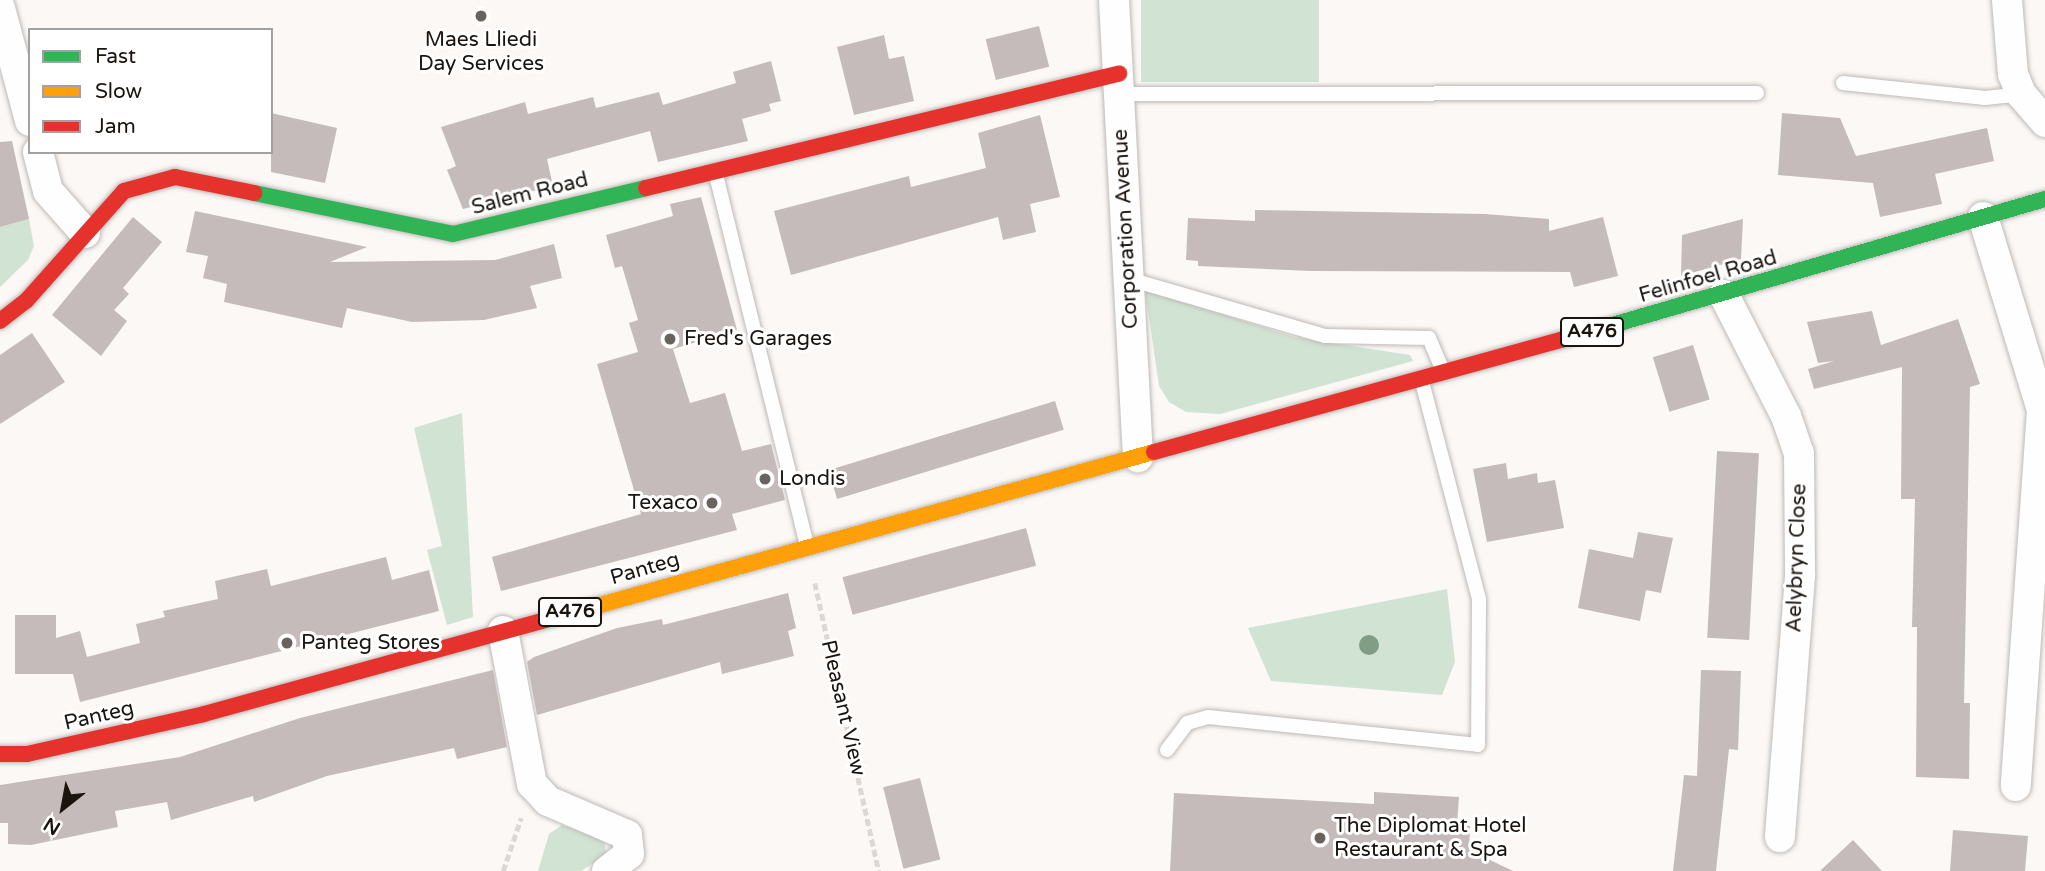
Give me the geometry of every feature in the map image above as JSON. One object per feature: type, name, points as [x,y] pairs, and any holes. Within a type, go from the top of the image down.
[{"type":"main road","name":"Salem Road","points":[[0,321],[26,301],[124,191],[175,177],[453,234],[715,170],[1119,84]]},
{"type":"main road","name":"Felinfoel Road","points":[[1138,457],[1724,295],[2045,199]]},
{"type":"main road","name":"Panteg","points":[[0,754],[27,754],[204,714],[807,545],[1138,457]]},
{"type":"street","name":"Corporation Avenue","points":[[1114,0],[1138,457]]},
{"type":"street","points":[[2007,0],[2013,74],[2021,94],[2045,122]]},
{"type":"street","points":[[0,8],[28,113]]},
{"type":"street","points":[[39,154],[48,191],[85,233]]},
{"type":"street","points":[[1983,217],[2043,421],[2016,786]]},
{"type":"street","name":"Aelybryn Close","points":[[1724,295],[1786,416],[1799,453],[1800,576],[1780,837]]},
{"type":"street","points":[[503,631],[532,784],[548,801],[627,835],[629,854],[607,871]]},
{"type":"lane","points":[[1843,83],[1985,97],[2021,94]]},
{"type":"lane","points":[[1119,84],[1757,93]]},
{"type":"lane","points":[[715,170],[807,545]]},
{"type":"lane","points":[[1129,279],[1325,336],[1429,338],[1443,373]]},
{"type":"lane","points":[[1167,750],[1187,723],[1209,717],[1478,746],[1479,599],[1422,378]]},
{"type":"path","name":"Pleasant View","points":[[807,545],[879,871]]},
{"type":"path","points":[[503,871],[532,784]]},
{"type":"green space","points":[[1141,0],[1319,0],[1319,82],[1141,82]]},
{"type":"green space","points":[[29,219],[34,246],[28,260],[0,287],[0,227]]},
{"type":"green space","points":[[1145,290],[1294,337],[1410,355],[1413,361],[1220,414],[1186,412],[1169,402],[1159,386]]},
{"type":"green space","points":[[462,413],[473,617],[447,625],[427,550],[442,546],[414,428]]},
{"type":"green space","points":[[1447,589],[1455,662],[1442,695],[1271,681],[1248,628]]},
{"type":"green space","points":[[562,825],[597,838],[605,844],[606,855],[581,871],[538,871],[549,834]]},
{"type":"building","points":[[1039,26],[1049,67],[996,80],[986,39]]},
{"type":"building","points":[[884,35],[889,59],[904,56],[914,101],[854,115],[837,47]]},
{"type":"building","points":[[771,61],[781,101],[769,104],[771,111],[742,119],[748,141],[658,162],[650,131],[547,159],[553,186],[463,209],[447,170],[456,166],[441,127],[525,102],[528,114],[593,97],[596,108],[659,92],[663,105],[736,83],[733,72]]},
{"type":"building","points":[[273,113],[337,128],[325,183],[271,172]]},
{"type":"building","points":[[1782,113],[1840,118],[1856,156],[1987,128],[1994,161],[1935,174],[1942,204],[1880,217],[1873,183],[1778,175]]},
{"type":"building","points":[[1040,115],[1060,197],[1030,204],[1036,232],[1003,240],[998,217],[791,275],[774,211],[909,176],[911,187],[986,168],[978,133]]},
{"type":"building","points":[[12,141],[29,219],[0,227],[0,142]]},
{"type":"building","points":[[701,197],[737,330],[673,349],[690,403],[725,393],[742,451],[771,444],[785,500],[732,514],[737,530],[501,591],[492,557],[641,514],[597,364],[638,352],[629,323],[638,320],[622,266],[615,268],[606,235],[673,216],[670,204]]},
{"type":"building","points":[[1255,210],[1485,214],[1549,219],[1549,231],[1603,217],[1618,276],[1574,287],[1570,272],[1311,271],[1198,266],[1198,261],[1186,260],[1188,218],[1255,221]]},
{"type":"building","points":[[195,211],[367,247],[330,262],[495,260],[554,244],[562,278],[530,286],[537,308],[484,320],[412,322],[347,308],[342,328],[224,302],[227,284],[203,278],[208,256],[186,252]]},
{"type":"building","points":[[133,217],[162,242],[123,288],[129,294],[114,310],[127,321],[101,356],[52,315]]},
{"type":"building","points":[[1743,219],[1741,259],[1681,276],[1682,235]]},
{"type":"building","points":[[1872,311],[1881,345],[1958,319],[1980,384],[1970,387],[1964,703],[1970,703],[1969,779],[1916,777],[1917,627],[1912,627],[1915,499],[1901,499],[1902,367],[1814,389],[1808,369],[1834,361],[1818,363],[1807,322]]},
{"type":"building","points":[[32,333],[65,382],[0,424],[0,355]]},
{"type":"building","points":[[1693,345],[1710,400],[1670,412],[1653,357]]},
{"type":"building","points":[[1055,401],[1064,430],[837,499],[828,470]]},
{"type":"building","points":[[1717,451],[1759,453],[1749,640],[1707,638]]},
{"type":"building","points":[[1506,463],[1508,479],[1537,473],[1538,483],[1555,480],[1564,528],[1487,542],[1473,469]]},
{"type":"building","points":[[1026,528],[1036,566],[853,615],[842,577]]},
{"type":"building","points":[[1638,532],[1673,538],[1661,593],[1646,590],[1640,621],[1578,608],[1589,549],[1633,558]]},
{"type":"building","points":[[386,557],[392,580],[429,570],[439,611],[80,702],[73,674],[15,674],[15,615],[56,615],[56,638],[80,631],[87,657],[140,643],[136,624],[165,617],[163,611],[218,599],[215,581],[267,569],[271,586]]},
{"type":"building","points":[[788,593],[796,628],[788,631],[794,656],[722,674],[720,662],[537,715],[527,662],[534,657],[617,628],[662,619],[663,625]]},
{"type":"building","points":[[493,670],[507,747],[457,759],[454,748],[327,776],[254,802],[253,796],[171,820],[167,802],[115,811],[118,827],[31,845],[8,844],[8,823],[0,823],[0,785],[180,757],[300,718]]},
{"type":"building","points":[[1701,670],[1741,671],[1738,750],[1729,749],[1716,871],[1673,871],[1684,775],[1697,776]]},
{"type":"building","points":[[920,778],[940,860],[903,869],[883,787]]},
{"type":"building","name":"The Diplomat Hotel Restaurant & Spa","points":[[1374,792],[1459,797],[1457,825],[1470,826],[1469,850],[1513,871],[1170,871],[1174,793],[1374,804]]},
{"type":"building","points":[[1953,830],[2028,836],[2025,871],[1950,871]]},
{"type":"building","points":[[1853,840],[1882,871],[1820,871]]},
{"type":"traffic: fast","points":[[254,193],[453,234],[646,188]]},
{"type":"traffic: fast","points":[[1561,340],[2045,199]]},
{"type":"traffic: slow","points":[[589,608],[1154,452]]},
{"type":"traffic: jam","points":[[646,188],[1119,74]]},
{"type":"traffic: jam","points":[[0,321],[26,301],[124,191],[175,177],[254,193]]},
{"type":"traffic: jam","points":[[1154,452],[1561,340]]},
{"type":"traffic: jam","points":[[0,754],[27,754],[204,714],[589,608]]},
{"type":"place","name":"Maes Lliedi Day Services","points":[[481,16]]},
{"type":"place","name":"Fred's Garages","points":[[670,339]]},
{"type":"place","name":"Londis","points":[[765,479]]},
{"type":"place","name":"Texaco","points":[[712,503]]},
{"type":"place","name":"Panteg Stores","points":[[287,643]]},
{"type":"place","name":"The Diplomat Hotel Restaurant & Spa","points":[[1320,838]]}]
